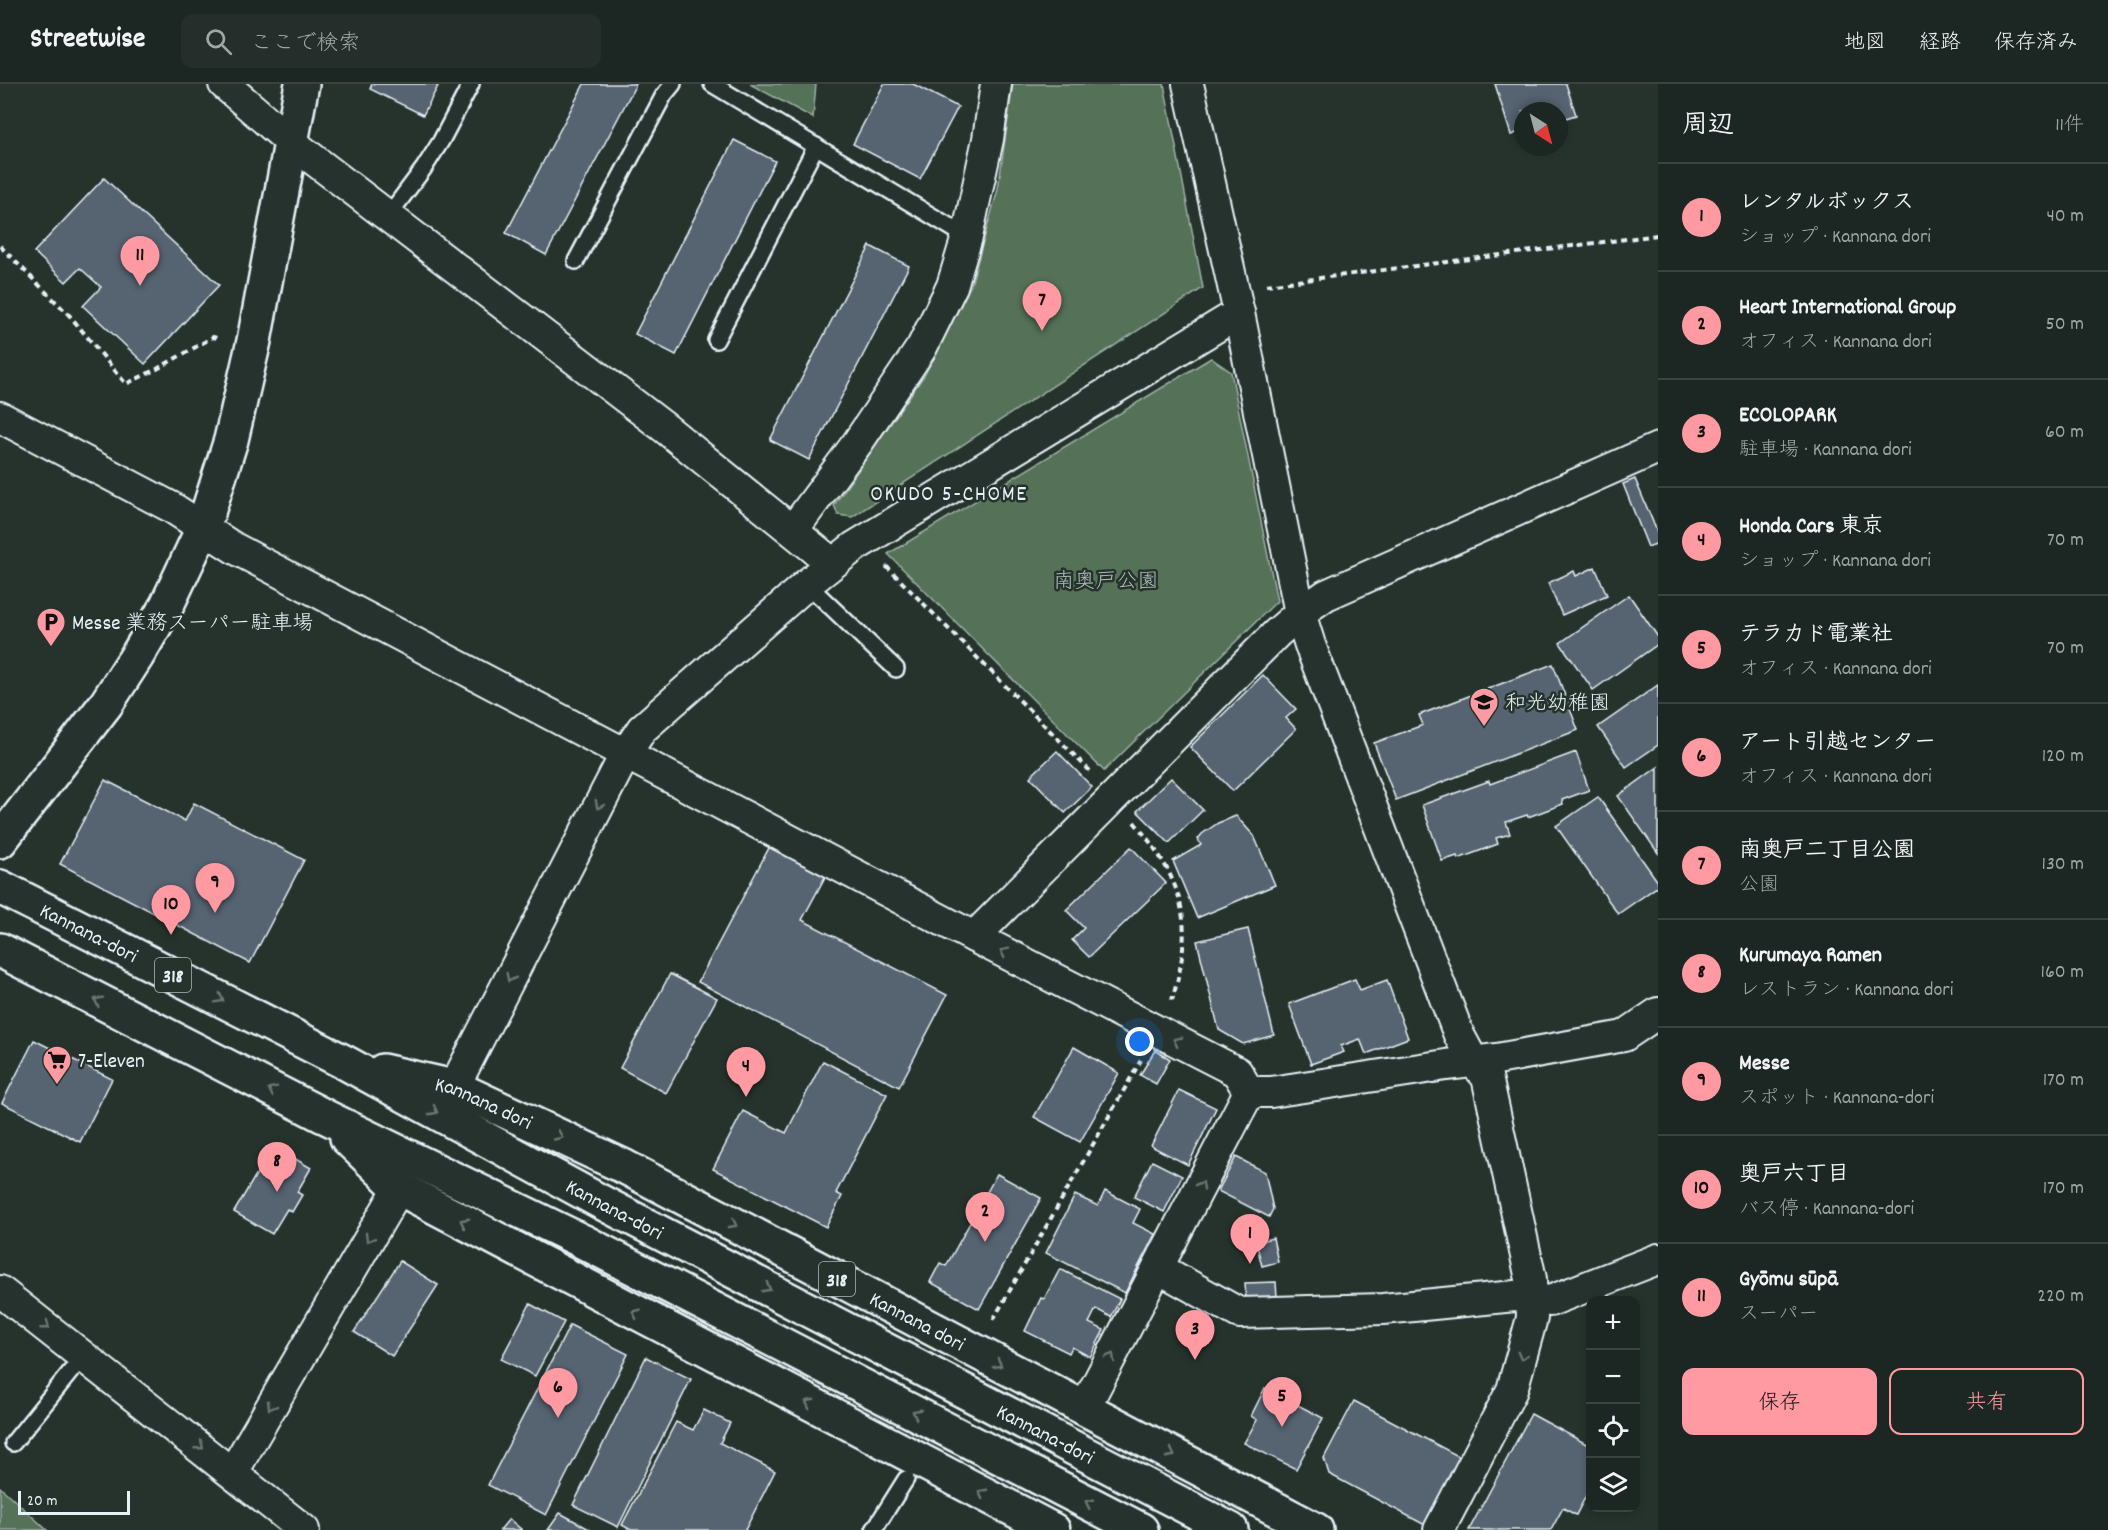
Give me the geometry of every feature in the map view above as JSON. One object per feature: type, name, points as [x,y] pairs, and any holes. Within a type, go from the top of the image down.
[{"type":"main road","points":[[0,841],[106,704],[166,605],[203,528],[231,440],[254,341],[302,84]]},
{"type":"main road","name":"Kannana-dori","points":[[0,887],[346,1064],[603,1203],[1231,1530]]},
{"type":"main road","name":"Kannana-dori","points":[[0,950],[324,1116],[582,1241],[1141,1530]]},
{"type":"main road","name":"Kannana dori","points":[[346,1064],[454,1087],[625,1167],[1316,1530]]},
{"type":"main road","points":[[324,1116],[399,1188],[1032,1526]]},
{"type":"street","points":[[224,84],[292,143],[665,428],[832,563]]},
{"type":"street","points":[[793,530],[858,442],[922,348],[952,286],[967,237],[988,139],[996,84]]},
{"type":"street","points":[[1188,84],[1236,301],[1300,613],[1310,645],[1455,1023],[1473,1061],[1486,1077],[1531,1279],[1532,1318],[1512,1390],[1439,1530]]},
{"type":"street","points":[[454,1087],[626,753],[642,729],[832,563],[1236,301]]},
{"type":"street","points":[[0,417],[171,507],[234,548],[974,937],[1237,1072],[1249,1092]]},
{"type":"street","points":[[974,937],[1277,633],[1300,613],[1326,596],[1658,448]]},
{"type":"street","points":[[1249,1092],[1271,1092],[1497,1059],[1624,1036],[1658,1013]]},
{"type":"street","points":[[1084,1409],[1249,1092]]},
{"type":"street","points":[[233,1472],[399,1188]]},
{"type":"street","points":[[1158,1268],[1239,1313],[1383,1309],[1515,1296],[1550,1301],[1658,1259]]},
{"type":"street","points":[[0,1291],[304,1530]]},
{"type":"lane","points":[[388,216],[441,141],[471,84]]},
{"type":"lane","points":[[576,261],[664,95],[673,84]]},
{"type":"lane","points":[[711,84],[967,237]]},
{"type":"lane","points":[[716,340],[816,146]]},
{"type":"lane","points":[[807,584],[896,669]]},
{"type":"lane","points":[[13,1443],[84,1355]]},
{"type":"lane","points":[[874,1530],[906,1479]]},
{"type":"path","points":[[1236,301],[1658,235]]},
{"type":"path","points":[[0,246],[70,316],[126,384],[213,337],[254,341]]},
{"type":"path","points":[[862,542],[1097,778],[1160,854],[1173,878],[1181,904],[1184,939],[1180,972],[1171,1003],[993,1320]]},
{"type":"green space","points":[[750,84],[816,84],[813,118]]},
{"type":"green space","points":[[1013,84],[1164,84],[1203,288],[852,517],[838,515],[834,505],[925,374],[971,285],[998,189]]},
{"type":"green space","name":"南奥戸公園","points":[[1211,358],[1231,372],[1277,601],[1104,771],[888,554]]},
{"type":"green space","points":[[0,1487],[47,1530],[0,1530]]},
{"type":"building","points":[[372,84],[433,84],[438,86],[423,115],[370,89]]},
{"type":"building","points":[[584,84],[636,84],[546,255],[506,233]]},
{"type":"building","points":[[884,84],[913,84],[958,107],[920,179],[853,144]]},
{"type":"building","points":[[1495,84],[1566,84],[1576,115],[1568,117],[1568,102],[1514,102],[1514,134],[1511,135]]},
{"type":"building","points":[[734,140],[775,161],[676,355],[635,334]]},
{"type":"building","points":[[104,178],[219,285],[145,364],[83,306],[101,287],[80,268],[66,282],[34,252]]},
{"type":"building","points":[[870,246],[909,266],[809,460],[770,440]]},
{"type":"building","points":[[1635,479],[1658,534],[1658,543],[1648,547],[1623,484]]},
{"type":"building","points":[[1595,567],[1607,595],[1562,615],[1548,583],[1574,571],[1576,576]]},
{"type":"building","points":[[1629,595],[1658,637],[1658,644],[1593,690],[1560,643]]},
{"type":"building","points":[[1553,664],[1578,730],[1396,800],[1374,743],[1423,725],[1419,715]]},
{"type":"building","points":[[1263,675],[1296,709],[1286,718],[1296,729],[1233,791],[1190,747]]},
{"type":"building","points":[[1658,685],[1658,745],[1626,767],[1598,727]]},
{"type":"building","points":[[1057,751],[1092,787],[1065,813],[1030,777]]},
{"type":"building","points":[[1576,752],[1589,790],[1562,800],[1563,804],[1528,817],[1527,815],[1506,822],[1510,834],[1496,838],[1498,844],[1458,859],[1457,856],[1442,861],[1422,805],[1489,781],[1490,784]]},
{"type":"building","points":[[1658,767],[1658,853],[1618,796]]},
{"type":"building","points":[[1171,778],[1203,810],[1169,843],[1137,811]]},
{"type":"building","points":[[105,780],[185,821],[194,803],[304,860],[250,963],[60,864]]},
{"type":"building","points":[[1598,797],[1658,882],[1658,886],[1618,914],[1556,826]]},
{"type":"building","points":[[1236,816],[1254,836],[1275,885],[1197,918],[1173,861],[1201,845],[1198,839],[1202,834],[1218,823]]},
{"type":"building","points":[[770,846],[826,875],[802,920],[947,995],[899,1087],[698,982]]},
{"type":"building","points":[[1131,847],[1166,883],[1089,957],[1072,940],[1084,928],[1066,910]]},
{"type":"building","points":[[1248,929],[1274,1035],[1243,1044],[1219,1030],[1197,941]]},
{"type":"building","points":[[670,974],[717,998],[666,1093],[620,1068]]},
{"type":"building","points":[[1355,979],[1360,990],[1387,980],[1408,1038],[1366,1054],[1360,1039],[1341,1046],[1344,1052],[1311,1064],[1289,1004]]},
{"type":"building","points":[[34,1040],[112,1079],[80,1142],[2,1103]]},
{"type":"building","points":[[1074,1047],[1119,1073],[1080,1142],[1034,1117]]},
{"type":"building","points":[[1155,1050],[1170,1059],[1156,1084],[1140,1075]]},
{"type":"building","points":[[823,1061],[887,1094],[836,1193],[842,1196],[826,1227],[713,1169],[743,1111],[786,1133]]},
{"type":"building","points":[[1179,1090],[1216,1108],[1188,1165],[1151,1146]]},
{"type":"building","points":[[273,1146],[311,1168],[297,1192],[302,1195],[292,1212],[287,1209],[272,1234],[234,1212]]},
{"type":"building","points":[[1236,1157],[1265,1172],[1273,1209],[1269,1217],[1218,1191]]},
{"type":"building","points":[[1152,1161],[1182,1176],[1164,1212],[1134,1197]]},
{"type":"building","points":[[997,1174],[1041,1198],[979,1309],[930,1282],[940,1263],[946,1266]]},
{"type":"building","points":[[1105,1191],[1140,1209],[1133,1223],[1155,1234],[1125,1293],[1046,1253],[1075,1195],[1098,1206]]},
{"type":"building","points":[[1250,1219],[1264,1226],[1257,1239],[1243,1232]]},
{"type":"building","points":[[1273,1238],[1278,1262],[1262,1266],[1256,1242]]},
{"type":"building","points":[[400,1261],[438,1285],[392,1356],[354,1332]]},
{"type":"building","points":[[1060,1269],[1120,1299],[1111,1317],[1096,1309],[1089,1323],[1104,1330],[1090,1357],[1072,1347],[1069,1353],[1025,1331],[1041,1298],[1044,1299]]},
{"type":"building","points":[[1276,1282],[1277,1298],[1246,1299],[1245,1283]]},
{"type":"building","points":[[530,1304],[564,1322],[535,1376],[501,1359]]},
{"type":"building","points":[[570,1325],[628,1354],[546,1515],[488,1485]]},
{"type":"building","points":[[646,1357],[691,1379],[618,1527],[573,1505]]},
{"type":"building","points":[[1265,1388],[1323,1418],[1296,1469],[1244,1443],[1257,1420],[1251,1416]]},
{"type":"building","points":[[1354,1401],[1460,1457],[1425,1525],[1329,1474],[1324,1458]]},
{"type":"building","points":[[704,1410],[730,1423],[720,1443],[775,1471],[745,1530],[631,1530],[622,1525],[676,1422],[693,1430]]},
{"type":"building","points":[[1531,1414],[1586,1444],[1586,1496],[1576,1515],[1563,1508],[1551,1530],[1469,1530]]},
{"type":"building","points":[[560,1513],[591,1530],[548,1530]]},
{"type":"building","points":[[509,1519],[522,1530],[500,1530]]},
{"type":"place","name":"Gyōmu sūpā","points":[[140,286]]},
{"type":"place","name":"南奥戸二丁目公園","points":[[1042,331]]},
{"type":"place","name":"Messe 業務スーパー駐車場","points":[[51,648]]},
{"type":"place","name":"和光幼稚園","points":[[1484,728]]},
{"type":"place","name":"Messe","points":[[215,913]]},
{"type":"place","name":"奥戸六丁目","points":[[171,935]]},
{"type":"place","name":"7-Eleven","points":[[57,1086]]},
{"type":"place","name":"Honda Cars 東京","points":[[746,1097]]},
{"type":"place","name":"Kurumaya Ramen","points":[[277,1192]]},
{"type":"place","name":"Heart International Group","points":[[985,1242]]},
{"type":"place","name":"レンタルボックス","points":[[1250,1264]]},
{"type":"place","name":"ECOLOPARK","points":[[1195,1360]]},
{"type":"place","name":"アート引越センター","points":[[558,1418]]},
{"type":"place","name":"テラカド電業社","points":[[1282,1427]]},
{"type":"district","name":"OKUDO 5-CHOME","points":[[949,492]]}]
